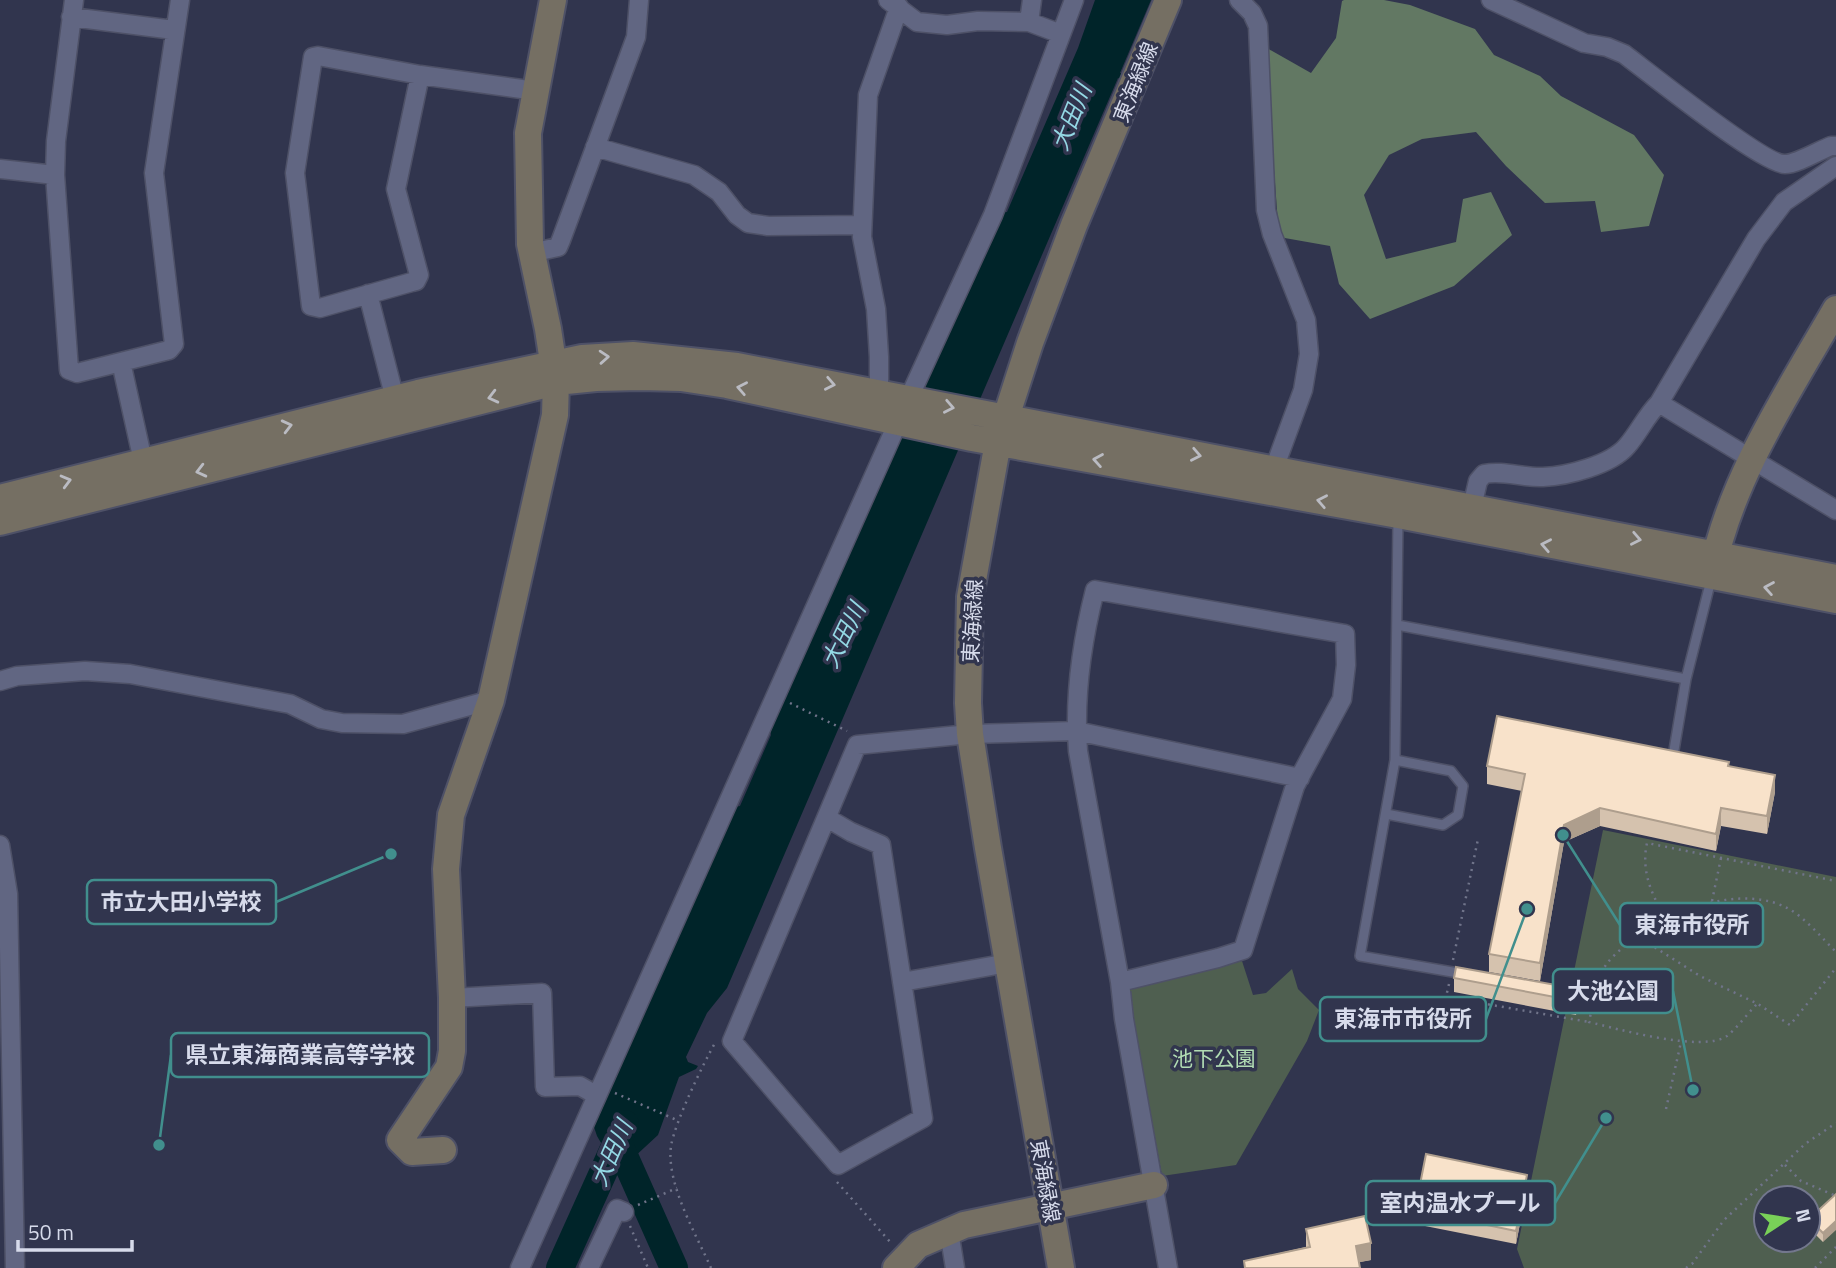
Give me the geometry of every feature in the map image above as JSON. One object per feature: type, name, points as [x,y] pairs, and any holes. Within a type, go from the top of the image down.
[{"type":"street","points":[[174,30],[73,8],[56,141],[55,175],[69,370],[77,373],[169,350],[174,344],[154,173],[180,0]]},
{"type":"street","points":[[443,1150],[412,1152],[400,1140],[449,1067],[452,1051],[452,998],[446,869],[451,815],[491,699],[555,415],[554,373],[548,329],[531,253],[528,133],[554,0]]},
{"type":"street","points":[[531,253],[558,247],[636,37],[639,0]]},
{"type":"street","points":[[1029,22],[1032,0]]},
{"type":"street","points":[[520,1268],[993,215],[1074,0]]},
{"type":"street","name":"東海緑線","points":[[1061,1268],[970,734],[970,597],[990,428],[1030,343],[1074,225],[1168,0]]},
{"type":"street","points":[[1239,0],[1258,26],[1266,210],[1276,246],[1306,320],[1309,354],[1303,390],[1274,469]]},
{"type":"street","points":[[1490,0],[1584,43],[1607,47],[1624,54],[1750,148],[1774,161],[1785,164],[1836,146]]},
{"type":"street","points":[[879,394],[876,309],[862,237],[868,95],[894,4],[917,22],[947,25],[978,21],[1029,22],[1061,34]]},
{"type":"street","points":[[421,75],[396,189],[419,275],[416,281],[320,308],[311,306],[295,173],[313,57],[536,91]]},
{"type":"street","points":[[595,147],[694,175],[719,192],[737,215],[748,223],[768,226],[863,225]]},
{"type":"street","points":[[1472,507],[1478,481],[1484,474],[1496,472],[1522,477],[1544,477],[1595,466],[1628,445],[1646,415],[1659,402],[1756,239],[1784,202],[1836,166]]},
{"type":"street","points":[[0,169],[55,175]]},
{"type":"street","points":[[368,294],[395,399]]},
{"type":"street","points":[[1714,566],[1723,529],[1752,461],[1836,309]]},
{"type":"street","points":[[0,522],[554,373],[582,358],[633,355],[737,366],[879,394],[906,411]]},
{"type":"street","points":[[121,362],[144,461]]},
{"type":"street","points":[[0,498],[395,399],[554,373],[596,378],[681,378],[906,411],[1714,566],[1836,578]]},
{"type":"street","points":[[1659,402],[1836,510]]},
{"type":"street","points":[[990,428],[1274,469],[1398,504],[1472,507],[1714,566],[1836,600]]},
{"type":"street","points":[[1120,982],[1242,950],[1294,786],[1342,699],[1346,665],[1345,634],[1094,590],[1082,660],[1076,731],[1078,751],[1168,1268]]},
{"type":"street","points":[[0,681],[17,676],[85,671],[130,674],[289,704],[321,719],[342,723],[403,724],[491,699]]},
{"type":"street","points":[[827,818],[881,845],[923,1118],[838,1165],[732,1041],[857,745],[970,734],[1076,731],[1300,778]]},
{"type":"street","points":[[0,845],[4,895],[15,1268]]},
{"type":"street","points":[[902,982],[1008,963]]},
{"type":"street","points":[[452,998],[542,993],[545,1087],[580,1086],[601,1092]]},
{"type":"street","points":[[896,1268],[918,1245],[964,1225],[1154,1185]]},
{"type":"street","points":[[589,1268],[617,1209],[625,1211]]},
{"type":"street","points":[[949,1231],[955,1268]]},
{"type":"lane","points":[[1398,504],[1395,760],[1360,956],[1478,977]]},
{"type":"lane","points":[[1673,756],[1686,679],[1714,566]]},
{"type":"lane","points":[[1398,625],[1686,679]]},
{"type":"lane","points":[[1386,814],[1443,825],[1458,815],[1463,786],[1451,771],[1395,760]]},
{"type":"lane","points":[[1559,992],[1590,997]]},
{"type":"path","points":[[789,703],[847,731]]},
{"type":"path","points":[[1478,839],[1447,997],[1681,1042],[1704,1042],[1725,1037],[1758,1004]]},
{"type":"path","points":[[1666,919],[1654,900],[1647,879],[1644,856],[1647,843],[1836,881]]},
{"type":"path","points":[[1712,901],[1721,858]]},
{"type":"path","points":[[1588,1022],[1590,997],[1608,962],[1637,936],[1666,919],[1712,901],[1747,897],[1784,906],[1836,952]]},
{"type":"path","points":[[1637,936],[1700,976],[1758,1004],[1790,1025],[1836,968]]},
{"type":"path","points":[[711,1268],[677,1188],[671,1146],[679,1121],[715,1042]]},
{"type":"path","points":[[1666,1109],[1681,1042]]},
{"type":"path","points":[[601,1092],[679,1121]]},
{"type":"path","points":[[1686,1268],[1692,1264],[1724,1220],[1805,1144],[1836,1123]]},
{"type":"path","points":[[1785,1165],[1801,1181],[1836,1196]]},
{"type":"path","points":[[648,1268],[625,1211],[677,1188]]},
{"type":"path","points":[[1815,1268],[1836,1247]]},
{"type":"green space","points":[[1603,830],[1836,877],[1836,1268],[1524,1268],[1517,1249]]},
{"type":"green space","name":"池下公園","points":[[1242,961],[1253,995],[1266,993],[1292,969],[1298,989],[1319,1010],[1307,1041],[1236,1165],[1162,1176],[1128,989]]},
{"type":"shaded area","points":[[1344,0],[1384,0],[1410,5],[1475,29],[1494,55],[1540,76],[1561,96],[1634,135],[1664,175],[1649,226],[1601,232],[1595,201],[1545,203],[1506,166],[1476,132],[1422,139],[1389,155],[1364,195],[1386,259],[1456,242],[1463,199],[1491,192],[1512,235],[1454,286],[1370,319],[1339,284],[1330,246],[1279,237],[1265,47],[1311,73],[1336,38]]},
{"type":"water","points":[[1095,0],[1151,0],[1120,73],[1126,75],[1124,80],[1118,78],[727,988],[707,1013],[686,1057],[688,1062],[698,1066],[679,1077],[658,1135],[618,1172],[594,1127],[735,807],[740,806],[771,735],[770,729],[999,213],[1007,212],[1078,48]]},
{"type":"building","points":[[1497,716],[1729,762],[1728,766],[1775,775],[1767,816],[1721,808],[1716,834],[1600,808],[1564,825],[1540,963],[1489,954],[1525,774],[1487,766]]},
{"type":"building","points":[[1456,967],[1578,989],[1576,1001],[1454,978]]},
{"type":"building","points":[[1426,1154],[1527,1175],[1516,1231],[1415,1210]]},
{"type":"building","points":[[1836,1194],[1836,1221],[1823,1233],[1822,1232],[1822,1207]]},
{"type":"building","points":[[1365,1216],[1371,1243],[1356,1246],[1360,1268],[1245,1268],[1244,1261],[1310,1247],[1306,1229]]},
{"type":"waterway","name":"大田川","points":[[560,1268],[625,1124]]},
{"type":"waterway","points":[[617,1140],[674,1268]]},
{"type":"place","name":"東海市役所","points":[[1563,835]]},
{"type":"place","name":"市立大田小学校","points":[[391,854]]},
{"type":"place","name":"東海市市役所","points":[[1527,909]]},
{"type":"place","name":"大池公園","points":[[1693,1090]]},
{"type":"place","name":"室内温水プール","points":[[1606,1118]]},
{"type":"place","name":"県立東海商業高等学校","points":[[159,1145]]}]
